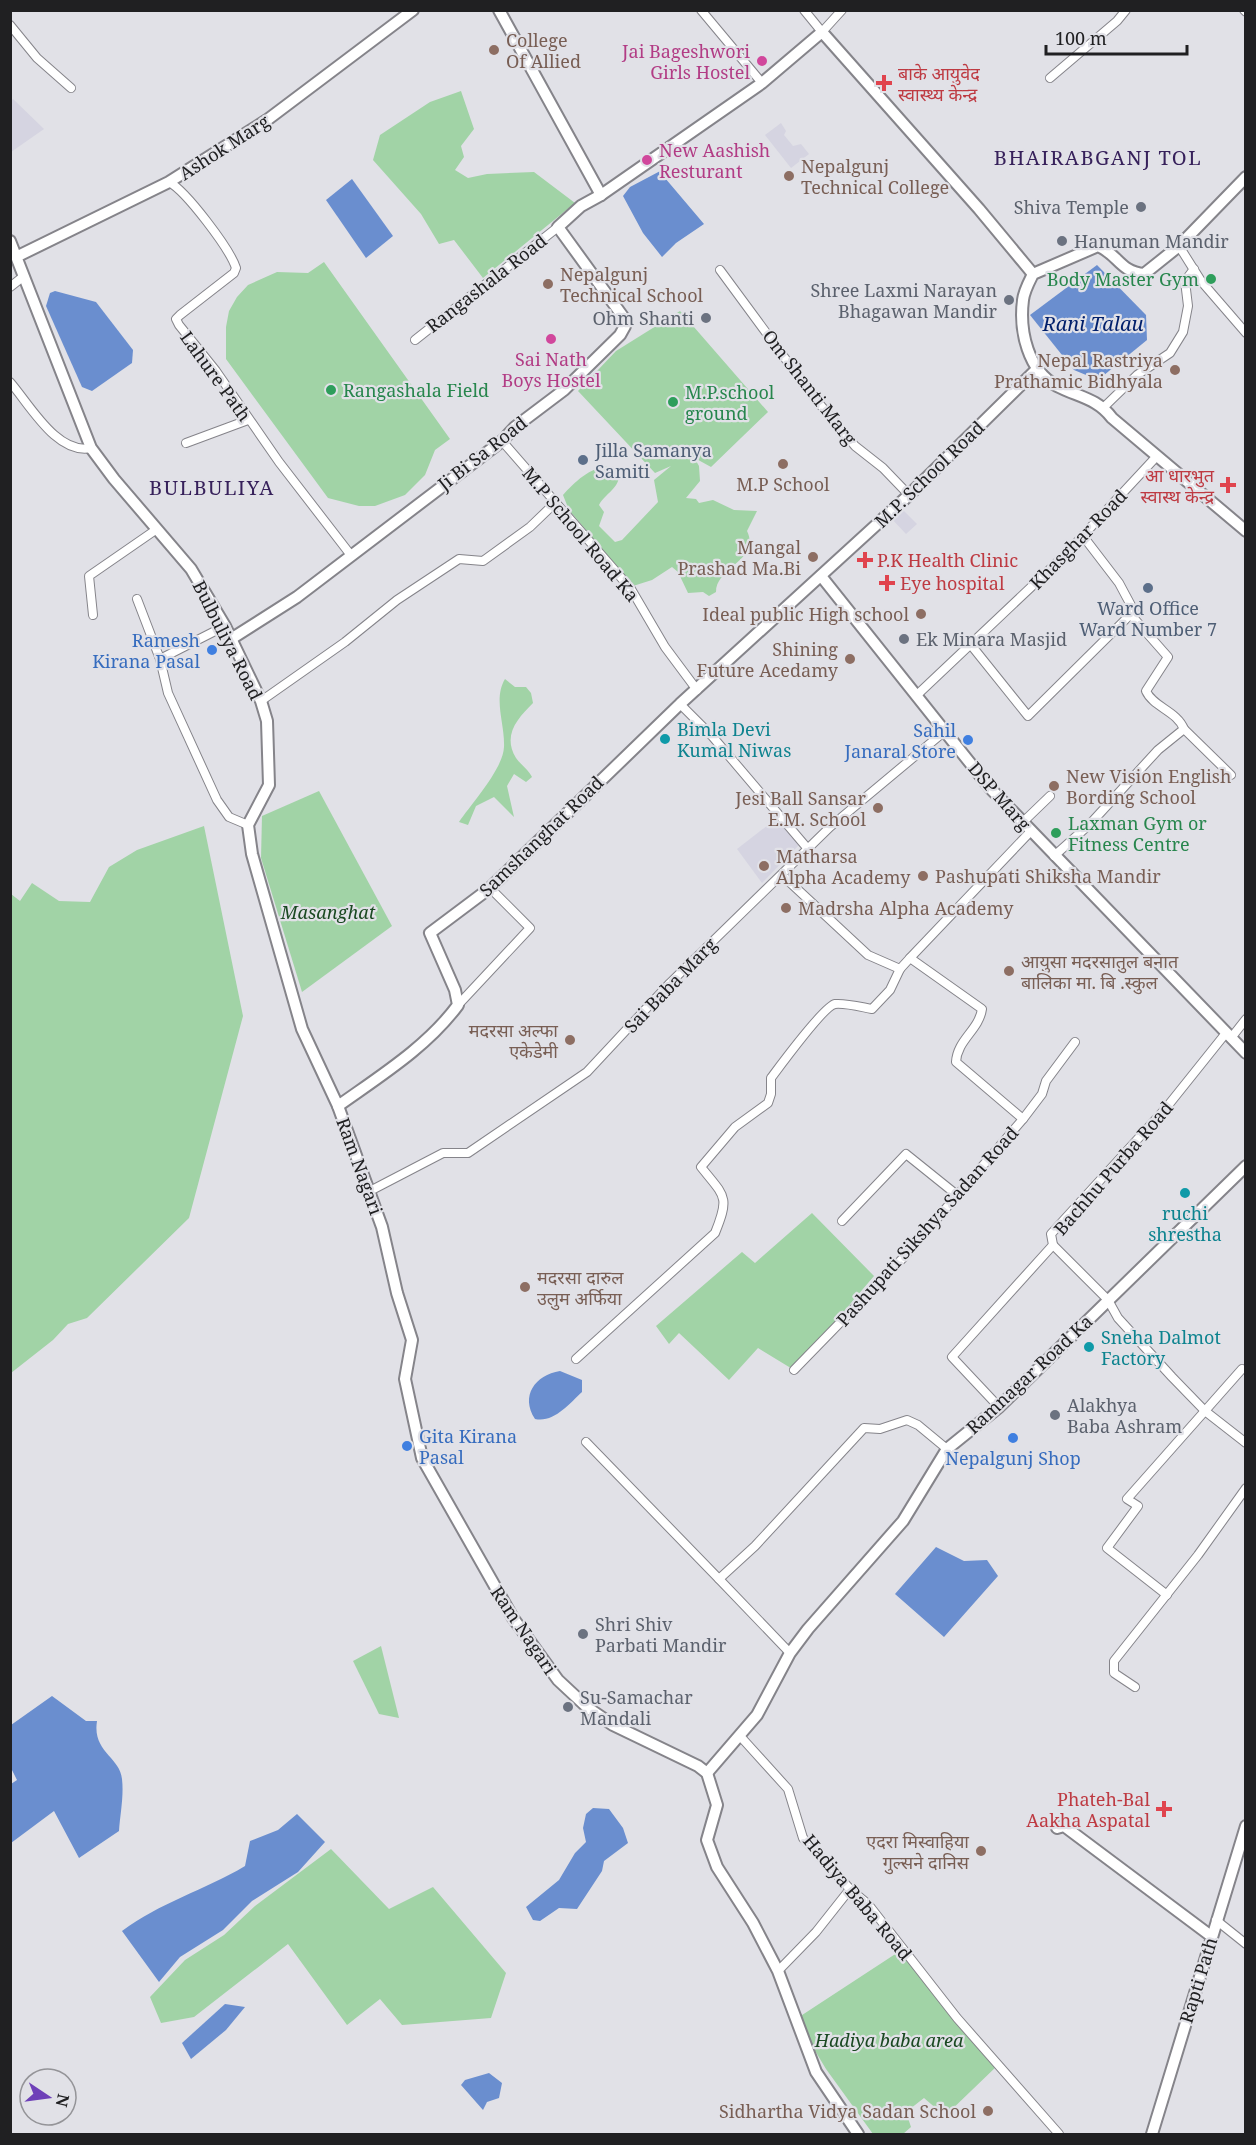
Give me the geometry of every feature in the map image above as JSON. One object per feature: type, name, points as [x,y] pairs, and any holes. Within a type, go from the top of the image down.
[{"type":"main road","name":"Ashok Marg","points":[[18,255],[169,182],[267,120],[412,10]]},
{"type":"main road","points":[[499,10],[601,195]]},
{"type":"main road","points":[[558,226],[581,206],[601,195],[762,83],[822,32],[979,209],[1033,274]]},
{"type":"main road","points":[[1245,177],[1179,246],[1144,274],[1128,271],[1110,251],[1098,246],[1033,274],[1023,298],[1022,332],[1036,370],[1046,380],[1104,407],[1112,418],[1245,531]]},
{"type":"main road","name":"Ji Bi Sa Road","points":[[231,639],[297,597],[350,554],[502,441],[515,427],[564,390],[620,335],[625,326],[624,318],[558,226]]},
{"type":"main road","name":"Bulbuliya Road","points":[[10,241],[18,255],[24,276],[91,448],[191,569],[225,626],[261,701],[267,721],[269,786],[248,825]]},
{"type":"main road","name":"M.P. School Road","points":[[821,576],[909,495],[1036,370]]},
{"type":"main road","name":"Samshanghat Road","points":[[458,1005],[455,990],[430,933],[490,888],[680,704],[821,576]]},
{"type":"main road","name":"DSP Marg","points":[[821,576],[918,694],[990,788],[1245,1053]]},
{"type":"main road","points":[[248,825],[252,854],[302,1029],[338,1106],[391,1069],[444,1024],[458,1005]]},
{"type":"main road","name":"Ram Nagari","points":[[338,1106],[382,1227],[397,1293],[412,1340],[405,1379],[422,1458],[464,1536],[513,1618],[558,1680],[588,1708],[613,1725],[698,1766],[707,1773]]},
{"type":"main road","name":"Ramnagar Road Ka","points":[[707,1773],[757,1715],[790,1653],[903,1521],[947,1449],[999,1407],[1245,1166]]},
{"type":"main road","points":[[707,1773],[717,1805],[707,1840],[717,1867],[753,1923],[778,1971],[816,2073],[858,2134]]},
{"type":"main road","points":[[1057,1828],[1065,1826],[1211,1936]]},
{"type":"main road","name":"Rapti Path","points":[[1152,2134],[1245,1827]]},
{"type":"street","points":[[701,10],[762,83]]},
{"type":"street","points":[[804,10],[822,32],[842,10]]},
{"type":"street","points":[[1050,78],[1117,21],[1126,10]]},
{"type":"street","points":[[10,25],[37,58],[71,88]]},
{"type":"street","name":"Lahure Path","points":[[169,182],[178,187],[234,262],[234,273],[176,319],[216,371],[248,420],[350,554]]},
{"type":"street","name":"Rangashala Road","points":[[415,340],[558,226]]},
{"type":"street","points":[[1179,246],[1201,281],[1245,333]]},
{"type":"street","points":[[1104,407],[1137,375],[1170,352],[1183,332],[1188,306],[1185,281],[1194,269]]},
{"type":"street","name":"Om Shanti Marg","points":[[720,270],[812,395],[855,446],[884,468],[909,495]]},
{"type":"street","points":[[10,287],[24,276]]},
{"type":"street","points":[[10,382],[49,428],[68,446],[81,450],[91,448]]},
{"type":"street","points":[[186,443],[248,420]]},
{"type":"street","name":"M.P School Road Ka","points":[[502,441],[631,589],[665,647],[697,690]]},
{"type":"street","name":"Khasghar Road","points":[[918,694],[1083,536],[1157,456]]},
{"type":"street","points":[[261,701],[345,642],[397,600],[459,559],[483,561],[530,527],[555,502]]},
{"type":"street","points":[[93,615],[89,576],[157,530]]},
{"type":"street","points":[[971,645],[1028,716],[1134,611],[1119,583],[1083,536]]},
{"type":"street","points":[[137,599],[160,659],[168,693],[217,800],[229,817],[248,825]]},
{"type":"street","points":[[1131,615],[1168,657],[1146,691],[1149,698],[1173,715],[1184,729],[1231,775]]},
{"type":"street","points":[[160,659],[225,626]]},
{"type":"street","points":[[680,704],[712,736],[808,849]]},
{"type":"street","points":[[1054,856],[1090,824],[1158,750],[1184,729]]},
{"type":"street","name":"Sai Baba Marg","points":[[368,1192],[443,1153],[468,1153],[588,1072],[670,982],[830,827],[945,731]]},
{"type":"street","points":[[576,1359],[715,1233],[725,1208],[722,1193],[701,1167],[735,1127],[768,1103],[771,1094],[771,1078],[828,1007],[834,1004],[872,1009],[890,990],[900,969],[1027,826],[1050,796]]},
{"type":"street","points":[[782,875],[868,955],[900,969]]},
{"type":"street","points":[[458,1005],[530,928],[490,888]]},
{"type":"street","name":"Pashupati Sikshya Sadan Road","points":[[794,1370],[903,1258],[1023,1119],[956,1062],[957,1049],[981,1017],[982,1009],[910,958]]},
{"type":"street","points":[[1229,1036],[1245,1019]]},
{"type":"street","name":"Bachhu Purba Road","points":[[999,1407],[952,1358],[1053,1245],[1051,1234],[1229,1036]]},
{"type":"street","points":[[1023,1119],[1042,1094],[1046,1081],[1075,1042]]},
{"type":"street","points":[[842,1221],[906,1154],[957,1195]]},
{"type":"street","points":[[1053,1245],[1107,1300],[1118,1318],[1205,1411],[1245,1443]]},
{"type":"street","points":[[1167,1595],[1107,1548],[1138,1506],[1127,1499],[1242,1369]]},
{"type":"street","points":[[719,1579],[755,1546],[867,1426],[880,1430],[907,1420],[918,1425],[947,1449]]},
{"type":"street","points":[[586,1442],[790,1653]]},
{"type":"street","points":[[1135,1687],[1114,1673],[1114,1662],[1167,1595],[1245,1488]]},
{"type":"street","name":"Hadiya Baba Road","points":[[740,1736],[789,1789],[803,1838],[850,1889],[868,1904],[957,2018],[1059,2134]]},
{"type":"street","points":[[778,1971],[816,1932],[850,1889]]},
{"type":"street","points":[[1216,1920],[1245,1944]]},
{"type":"shaded area","points":[[13,99],[44,129],[11,152],[11,101]]},
{"type":"shaded area","points":[[781,123],[786,131],[784,135],[793,146],[801,144],[809,154],[791,168],[765,135]]},
{"type":"shaded area","points":[[901,508],[917,524],[906,534],[890,517]]},
{"type":"shaded area","name":"Matharsa Alpha Academy","points":[[777,818],[800,844],[762,883],[737,849]]},
{"type":"green space","points":[[461,91],[474,129],[461,146],[464,157],[455,170],[468,178],[487,174],[534,172],[575,203],[483,278],[454,240],[439,244],[421,214],[373,160],[380,135],[430,102]]},
{"type":"green space","points":[[324,262],[450,439],[435,450],[425,475],[405,495],[375,506],[359,506],[328,498],[226,359],[226,327],[229,311],[237,297],[248,285],[277,272],[308,273]]},
{"type":"green space","points":[[680,311],[768,412],[711,467],[691,456],[687,458],[695,459],[699,466],[700,481],[686,498],[696,499],[699,503],[713,500],[734,510],[757,511],[747,531],[750,541],[748,549],[723,576],[716,592],[709,596],[703,592],[688,593],[678,572],[672,567],[652,580],[633,586],[569,510],[563,495],[574,483],[596,469],[611,467],[619,469],[616,485],[599,505],[604,512],[599,526],[615,542],[622,540],[658,502],[654,480],[671,466],[655,473],[578,391],[616,351]]},
{"type":"green space","points":[[505,679],[515,687],[526,687],[531,693],[533,703],[517,721],[511,734],[511,742],[516,758],[532,777],[526,782],[514,774],[507,786],[514,817],[494,797],[476,806],[468,825],[459,822],[486,786],[502,756],[504,738],[500,695]]},
{"type":"green space","name":"Masanghat","points":[[319,791],[392,926],[302,992],[261,858],[262,816]]},
{"type":"green space","points":[[204,826],[243,1016],[189,1218],[87,1318],[68,1324],[53,1340],[11,1373],[11,894],[20,901],[32,883],[59,901],[90,902],[109,867],[137,850]]},
{"type":"green space","points":[[812,1213],[874,1276],[794,1370],[758,1348],[729,1380],[679,1333],[669,1344],[656,1326],[742,1252],[755,1263]]},
{"type":"green space","points":[[381,1646],[399,1718],[379,1714],[353,1661]]},
{"type":"green space","points":[[331,1849],[389,1909],[433,1887],[506,1973],[491,2018],[402,2025],[380,1999],[347,2025],[288,1944],[194,2017],[161,2023],[150,1997],[185,1960],[224,1935],[255,1906]]},
{"type":"green space","name":"Hadiya baba area","points":[[903,1949],[998,2065],[945,2116],[924,2098],[906,2112],[911,2127],[903,2134],[873,2134],[826,2069],[796,2019]]},
{"type":"water","points":[[664,169],[665,178],[704,224],[676,243],[662,257],[643,233],[623,196],[630,187]]},
{"type":"water","points":[[352,179],[393,236],[366,258],[326,200]]},
{"type":"water","name":"Rani Talau","points":[[1097,265],[1146,315],[1147,340],[1098,380],[1074,370],[1030,315]]},
{"type":"water","points":[[55,291],[96,302],[133,350],[132,363],[92,391],[82,387],[46,306],[50,293]]},
{"type":"water","points":[[560,1371],[582,1380],[582,1392],[555,1415],[535,1419],[529,1402],[533,1388],[543,1377]]},
{"type":"water","points":[[936,1547],[964,1561],[987,1560],[998,1576],[944,1637],[895,1594]]},
{"type":"water","points":[[52,1696],[86,1721],[97,1721],[97,1731],[102,1747],[117,1765],[122,1779],[119,1831],[79,1858],[54,1811],[11,1843],[11,1784],[17,1780],[11,1768],[11,1725]]},
{"type":"water","points":[[593,1808],[609,1809],[623,1828],[628,1843],[604,1861],[602,1871],[577,1909],[559,1908],[540,1921],[533,1920],[526,1907],[559,1880],[575,1853],[586,1842],[583,1828],[586,1814]]},
{"type":"water","points":[[297,1814],[325,1842],[298,1872],[252,1901],[223,1930],[180,1957],[159,1982],[122,1931],[151,1912],[245,1866],[250,1841],[278,1830]]},
{"type":"water","points":[[225,2004],[245,2007],[226,2030],[191,2059],[182,2043]]},
{"type":"water","points":[[489,2073],[502,2083],[499,2098],[487,2102],[483,2110],[461,2085],[465,2080]]},
{"type":"place","name":"College Of Allied","points":[[494,50]]},
{"type":"place","name":"Jai Bageshwori Girls Hostel","points":[[762,61]]},
{"type":"place","name":"बाके आयुवेद स्वास्थ्य केन्द्र","points":[[884,83]]},
{"type":"place","name":"New Aashish Resturant","points":[[647,160]]},
{"type":"place","name":"Nepalgunj Technical College","points":[[789,176]]},
{"type":"place","name":"Shiva Temple","points":[[1141,207]]},
{"type":"place","name":"Hanuman Mandir","points":[[1062,241]]},
{"type":"place","name":"Body Master Gym","points":[[1211,279]]},
{"type":"place","name":"Nepalgunj Technical School","points":[[548,284]]},
{"type":"place","name":"Shree Laxmi Narayan Bhagawan Mandir","points":[[1009,300]]},
{"type":"place","name":"Ohm Shanti","points":[[706,318]]},
{"type":"place","name":"Sai Nath Boys Hostel","points":[[551,339]]},
{"type":"place","name":"Nepal Rastriya Prathamic Bidhyala","points":[[1175,370]]},
{"type":"place","name":"Rangashala Field","points":[[331,390]]},
{"type":"place","name":"M.P.school ground","points":[[673,402]]},
{"type":"place","name":"Jilla Samanya Samiti","points":[[583,460]]},
{"type":"place","name":"M.P School","points":[[783,464]]},
{"type":"place","name":"आ धारभुत स्वास्थ केन्द्र","points":[[1228,485]]},
{"type":"place","name":"Mangal Prashad Ma.Bi","points":[[813,557]]},
{"type":"place","name":"P.K Health Clinic","points":[[865,560]]},
{"type":"place","name":"Eye hospital","points":[[887,583]]},
{"type":"place","name":"Ward Office Ward Number 7","points":[[1148,588]]},
{"type":"place","name":"Ideal public High school","points":[[921,614]]},
{"type":"place","name":"Ek Minara Masjid","points":[[904,639]]},
{"type":"place","name":"Ramesh Kirana Pasal","points":[[212,650]]},
{"type":"place","name":"Shining Future Acedamy","points":[[850,659]]},
{"type":"place","name":"Bimla Devi Kumal Niwas","points":[[665,739]]},
{"type":"place","name":"Sahil Janaral Store","points":[[968,740]]},
{"type":"place","name":"New Vision English Bording School","points":[[1054,786]]},
{"type":"place","name":"Jesi Ball Sansar E.M. School","points":[[878,808]]},
{"type":"place","name":"Laxman Gym or Fitness Centre","points":[[1056,833]]},
{"type":"place","name":"Matharsa Alpha Academy","points":[[764,866]]},
{"type":"place","name":"Pashupati Shiksha Mandir","points":[[923,876]]},
{"type":"place","name":"Madrsha Alpha Academy","points":[[786,908]]},
{"type":"place","name":"आयुसा मदरसातुल बनात बालिका मा. बि .स्कुल","points":[[1009,971]]},
{"type":"place","name":"मदरसा अल्फा एकेडेमी","points":[[570,1040]]},
{"type":"place","name":"ruchi shrestha","points":[[1185,1193]]},
{"type":"place","name":"मदरसा दारुल उलुम अर्फिया","points":[[525,1287]]},
{"type":"place","name":"Sneha Dalmot Factory","points":[[1089,1347]]},
{"type":"place","name":"Alakhya Baba Ashram","points":[[1055,1415]]},
{"type":"place","name":"Nepalgunj Shop","points":[[1013,1438]]},
{"type":"place","name":"Gita Kirana Pasal","points":[[407,1446]]},
{"type":"place","name":"Shri Shiv Parbati Mandir","points":[[583,1634]]},
{"type":"place","name":"Su-Samachar Mandali","points":[[568,1707]]},
{"type":"place","name":"Phateh-Bal Aakha Aspatal","points":[[1164,1809]]},
{"type":"place","name":"एदरा मिस्वाहिया गुल्सने दानिस","points":[[981,1851]]},
{"type":"place","name":"Sidhartha Vidya Sadan School","points":[[988,2111]]},
{"type":"district","name":"BHAIRABGANJ TOL","points":[[1098,157]]},
{"type":"district","name":"BULBULIYA","points":[[212,487]]}]
